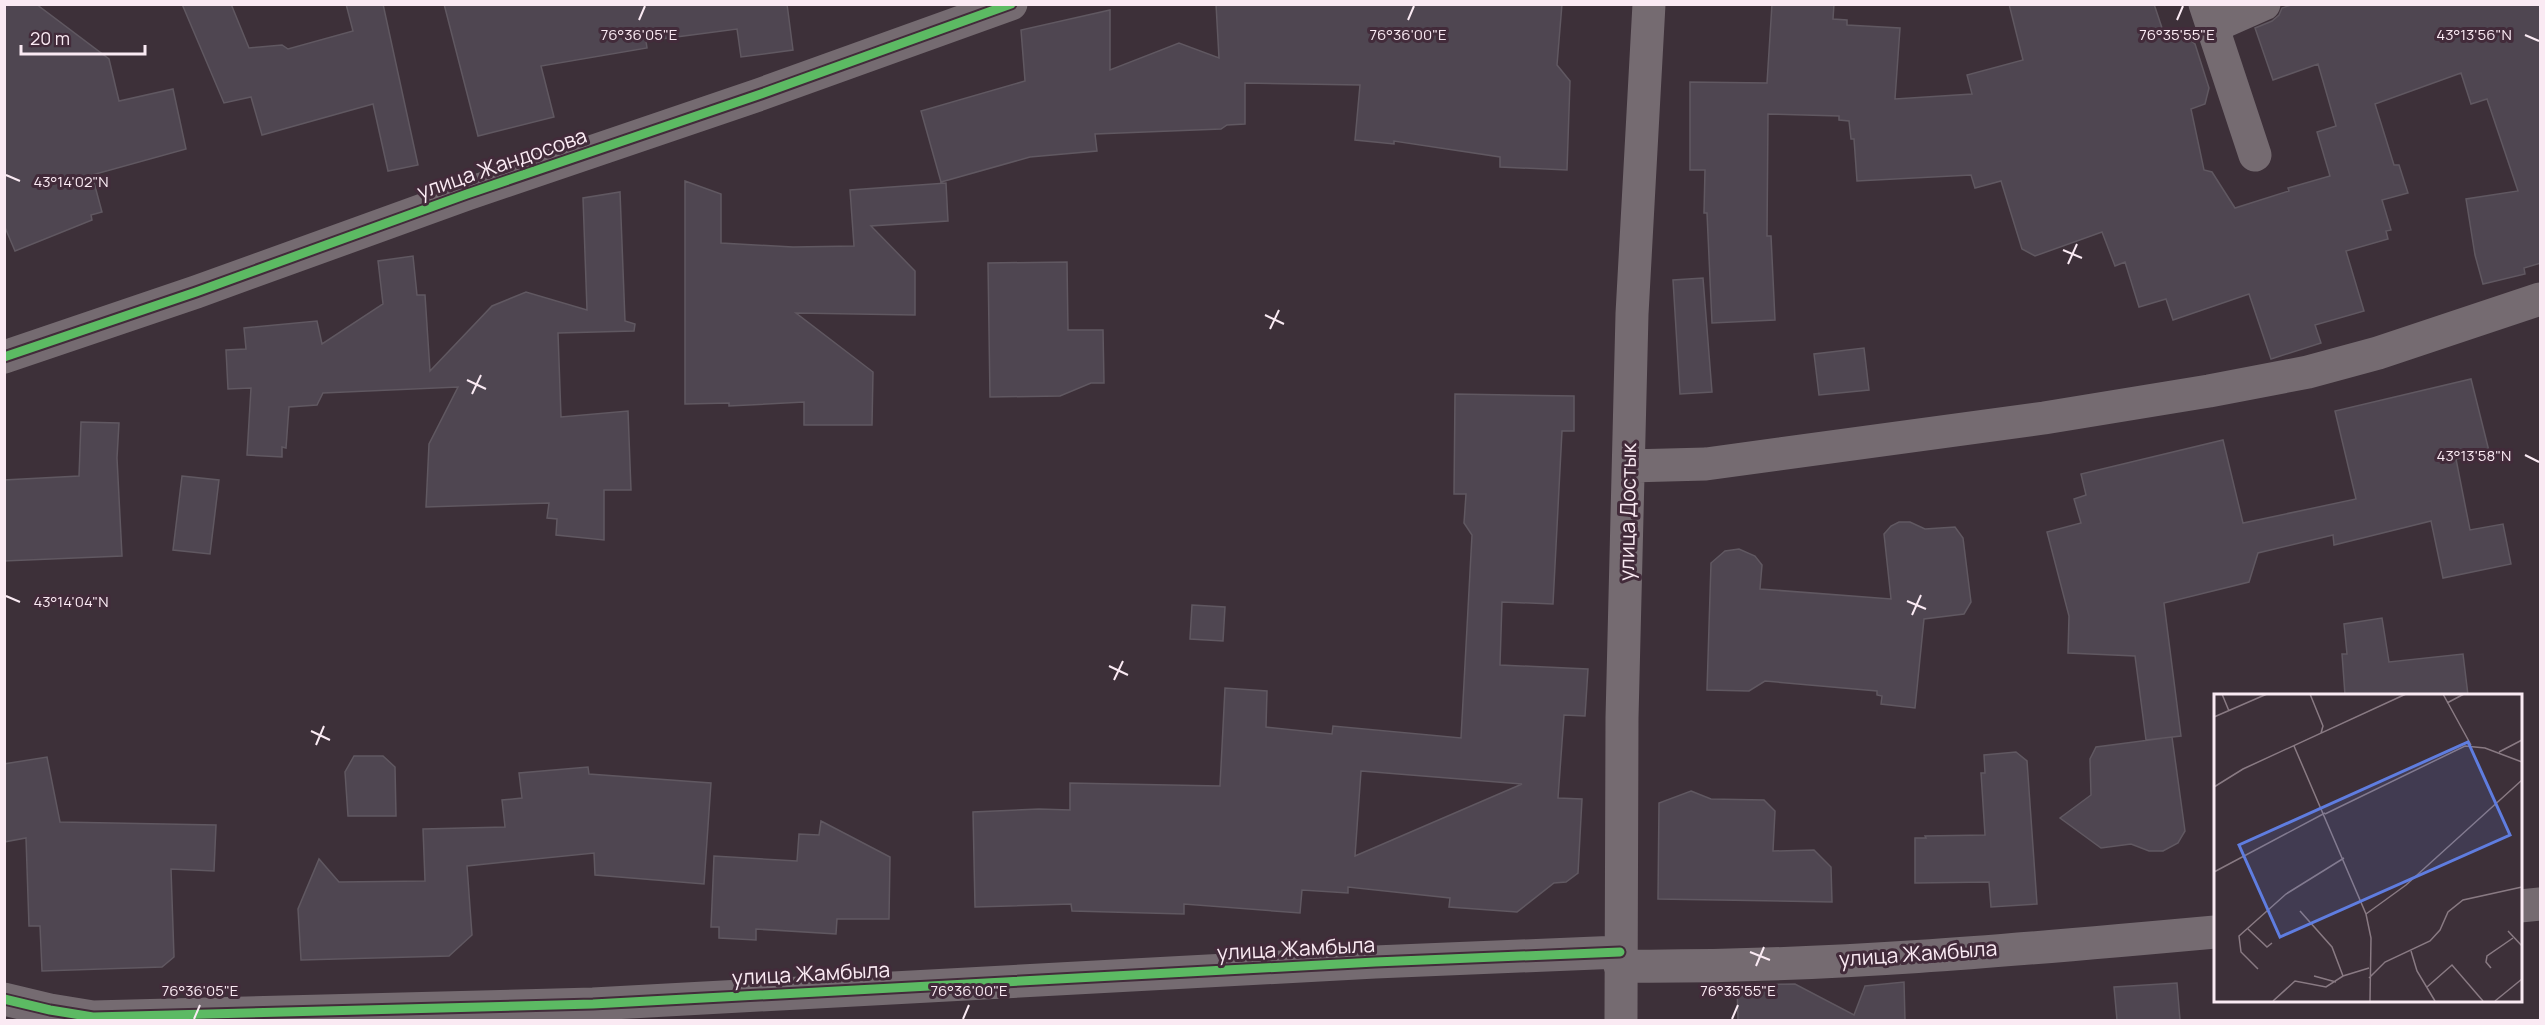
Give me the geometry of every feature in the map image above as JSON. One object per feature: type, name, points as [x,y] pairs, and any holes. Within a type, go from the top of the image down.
[{"type":"street","name":"улица Жандосова","points":[[4,357],[196,292],[467,194],[761,94],[1011,4]]},
{"type":"street","name":"улица Достык","points":[[1621,1020],[1622,718],[1632,303],[1649,4]]},
{"type":"street","points":[[2255,155],[2209,16],[2264,4]]},
{"type":"street","points":[[1629,466],[1706,464],[2044,418],[2209,391],[2308,372],[2379,353],[2541,298]]},
{"type":"street","points":[[2521,906],[2541,904]]},
{"type":"street","name":"улица Жамбыла","points":[[4,999],[93,1017],[593,1004],[1375,962],[1620,959],[1688,966],[1888,957],[2214,932]]},
{"type":"building","points":[[4,4],[36,4],[109,59],[119,101],[173,89],[186,149],[92,175],[102,212],[91,215],[92,220],[15,251],[4,225]]},
{"type":"building","points":[[182,4],[231,4],[249,48],[282,45],[288,49],[353,31],[346,4],[383,4],[418,165],[388,171],[373,104],[262,135],[251,97],[224,103]]},
{"type":"building","points":[[444,4],[787,4],[793,50],[741,57],[737,29],[646,41],[647,48],[541,66],[554,117],[478,136]]},
{"type":"building","points":[[1216,4],[1562,4],[1557,65],[1570,81],[1567,170],[1500,167],[1500,157],[1394,141],[1394,144],[1355,140],[1360,85],[1245,83],[1245,124],[1227,125],[1221,129],[1095,134],[1097,151],[1030,157],[941,182],[921,111],[1025,81],[1021,30],[1110,10],[1110,70],[1179,43],[1219,58]]},
{"type":"building","points":[[1772,4],[1834,4],[1833,19],[1847,20],[1847,25],[1900,28],[1895,99],[1972,94],[1967,75],[2023,60],[2009,4],[2154,4],[2166,40],[2183,35],[2195,44],[2209,88],[2205,104],[2191,109],[2204,170],[2212,172],[2235,208],[2289,191],[2288,188],[2330,176],[2317,132],[2336,126],[2318,64],[2273,80],[2255,28],[2272,21],[2279,15],[2282,8],[2294,4],[2541,4],[2541,263],[2524,268],[2525,274],[2483,284],[2475,255],[2466,199],[2518,191],[2487,99],[2471,104],[2461,73],[2375,104],[2394,165],[2399,165],[2408,193],[2382,200],[2391,230],[2386,231],[2388,239],[2346,251],[2364,311],[2315,325],[2321,343],[2271,359],[2249,294],[2173,320],[2166,299],[2139,307],[2125,262],[2115,266],[2102,232],[2035,256],[2022,249],[2001,181],[1975,188],[1971,175],[1857,181],[1854,139],[1851,139],[1849,121],[1839,120],[1839,116],[1768,114],[1767,236],[1771,236],[1775,320],[1712,323],[1707,213],[1704,213],[1705,170],[1690,170],[1690,82],[1767,83]]},
{"type":"building","points":[[685,181],[721,194],[721,243],[793,247],[854,246],[850,190],[946,183],[948,221],[871,226],[915,271],[915,315],[796,313],[873,372],[872,425],[804,425],[804,402],[729,406],[729,403],[685,404]]},
{"type":"building","points":[[620,192],[625,321],[635,324],[634,331],[558,333],[561,417],[628,411],[631,490],[604,490],[604,540],[556,535],[557,519],[547,518],[549,503],[426,507],[429,444],[458,387],[323,393],[317,405],[289,407],[286,448],[282,447],[282,457],[247,455],[251,388],[228,389],[226,350],[246,349],[244,328],[317,321],[322,344],[383,304],[378,261],[413,256],[417,295],[425,295],[430,371],[492,306],[526,292],[587,310],[583,198]]},
{"type":"building","points":[[1067,262],[1068,330],[1103,330],[1104,383],[1091,383],[1060,396],[990,397],[988,263]]},
{"type":"building","points":[[1703,278],[1712,392],[1680,394],[1673,280]]},
{"type":"building","points":[[1864,348],[1869,390],[1819,395],[1814,354]]},
{"type":"building","points":[[2471,379],[2489,451],[2456,459],[2470,530],[2503,524],[2511,564],[2443,578],[2431,521],[2334,545],[2333,535],[2258,553],[2249,582],[2164,603],[2181,736],[2146,740],[2135,656],[2068,653],[2069,616],[2047,532],[2081,523],[2074,499],[2086,495],[2081,474],[2223,440],[2243,523],[2356,499],[2335,411]]},
{"type":"building","points":[[1455,394],[1574,396],[1574,431],[1562,431],[1553,604],[1502,602],[1500,665],[1588,669],[1585,716],[1564,715],[1558,798],[1582,799],[1578,873],[1566,882],[1554,883],[1517,912],[1449,907],[1450,898],[1348,887],[1348,893],[1302,890],[1300,913],[1184,904],[1184,914],[1072,911],[1071,904],[975,907],[973,812],[1070,810],[1070,783],[1220,786],[1225,688],[1267,691],[1266,727],[1332,734],[1333,726],[1461,738],[1472,535],[1464,523],[1466,494],[1454,494]],"holes":[[[1361,771],[1522,784],[1355,856]]]},
{"type":"building","points":[[81,422],[119,423],[117,458],[122,556],[4,561],[4,480],[79,476]]},
{"type":"building","points":[[182,476],[219,480],[210,554],[173,550]]},
{"type":"building","points":[[1899,522],[1910,522],[1925,529],[1955,527],[1963,538],[1971,602],[1964,614],[1924,619],[1915,708],[1881,704],[1882,696],[1877,695],[1877,691],[1765,681],[1749,691],[1707,690],[1711,563],[1725,551],[1739,549],[1755,556],[1762,565],[1760,589],[1891,599],[1884,534],[1891,526]]},
{"type":"building","points":[[1192,605],[1225,607],[1223,641],[1190,639]]},
{"type":"building","points":[[2382,618],[2389,662],[2463,654],[2468,694],[2345,694],[2342,654],[2347,654],[2344,624]]},
{"type":"building","points":[[2172,737],[2185,831],[2178,843],[2163,851],[2149,851],[2131,844],[2101,848],[2060,818],[2091,795],[2090,759],[2096,747]]},
{"type":"building","points":[[2016,752],[2027,761],[2037,904],[1991,907],[1989,882],[1915,883],[1915,838],[1985,835],[1981,773],[1985,773],[1984,755]]},
{"type":"building","points":[[354,756],[383,756],[395,767],[396,816],[348,816],[345,772]]},
{"type":"building","points":[[47,757],[60,822],[216,825],[214,871],[171,869],[174,957],[162,967],[42,971],[40,926],[29,926],[26,838],[4,842],[4,764]]},
{"type":"building","points":[[588,767],[589,774],[711,783],[704,884],[595,875],[594,853],[467,866],[472,935],[449,956],[301,960],[298,909],[319,859],[339,882],[425,881],[423,829],[505,827],[502,800],[522,798],[519,773]]},
{"type":"building","points":[[1691,791],[1711,799],[1764,800],[1775,811],[1773,851],[1814,850],[1831,867],[1832,902],[1658,899],[1659,803]]},
{"type":"building","points":[[821,821],[890,857],[889,919],[837,919],[836,934],[756,929],[756,940],[719,938],[719,927],[711,927],[714,856],[797,861],[799,834],[819,835]]},
{"type":"building","points":[[1904,982],[1905,1020],[1738,1020],[1737,985],[1795,984],[1854,1015],[1865,986]]},
{"type":"building","points":[[2177,983],[2180,1020],[2117,1020],[2114,987]]},
{"type":"cycle path","points":[[4,357],[196,292],[467,194],[761,94],[1011,4]]},
{"type":"cycle path","points":[[4,999],[93,1017],[593,1004],[1375,962],[1620,952]]}]
